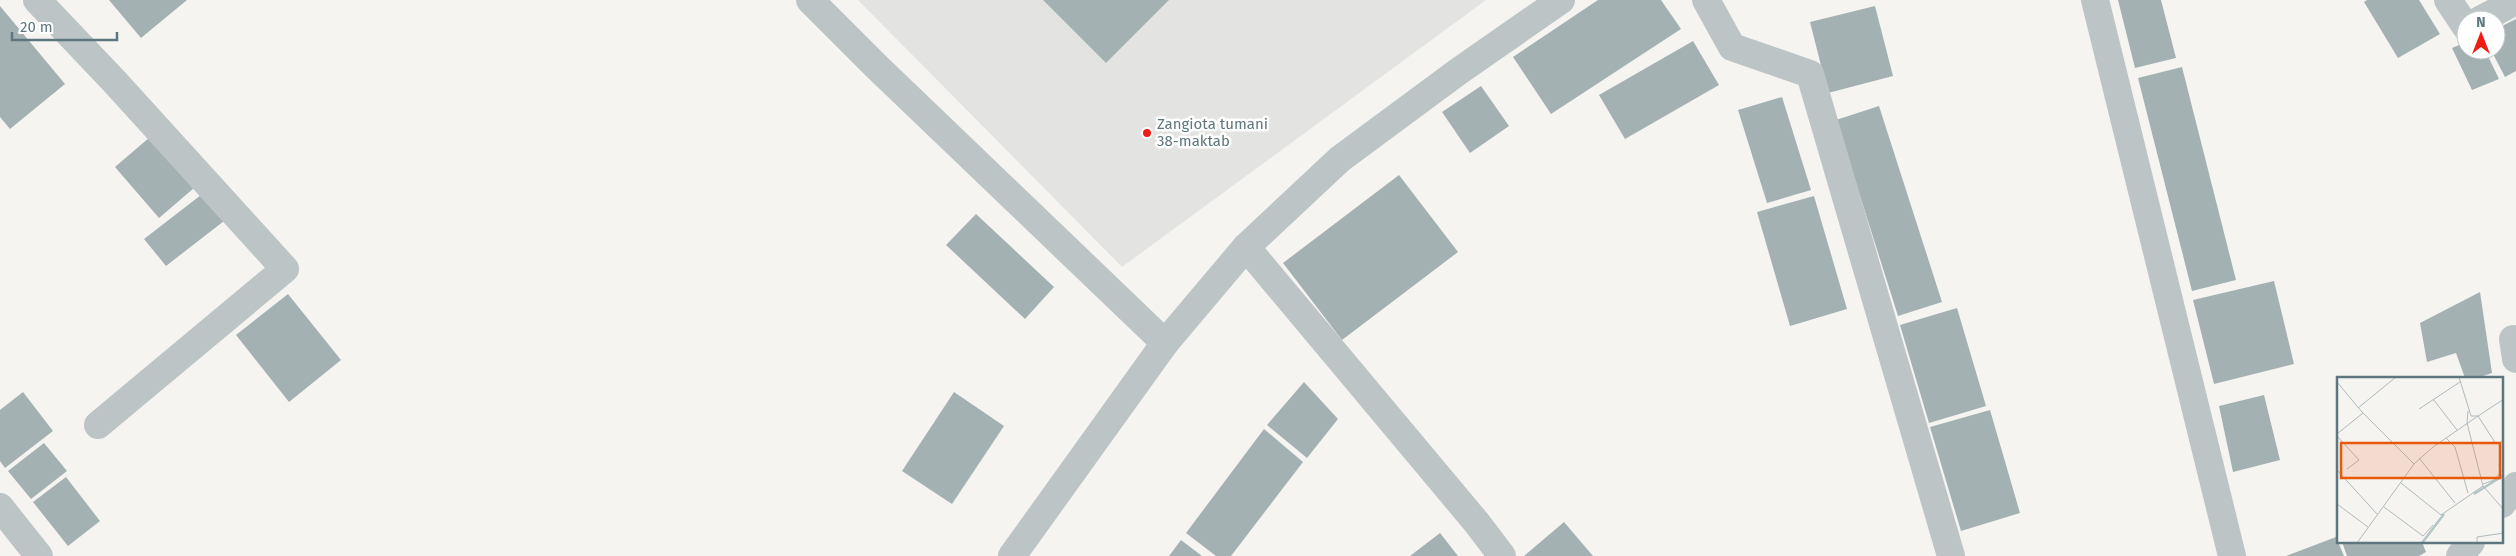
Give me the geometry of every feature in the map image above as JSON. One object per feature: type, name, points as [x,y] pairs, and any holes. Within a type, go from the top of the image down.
[{"type":"street","points":[[37,0],[114,80],[285,269],[98,425]]},
{"type":"street","points":[[810,0],[1164,343]]},
{"type":"street","points":[[1012,556],[1164,343],[1246,247],[1340,159],[1459,71],[1561,0]]},
{"type":"street","points":[[1706,0],[1732,47],[1810,74],[1951,556]]},
{"type":"street","points":[[2095,0],[2232,556]]},
{"type":"street","points":[[2448,0],[2456,12]]},
{"type":"street","points":[[2499,10],[2516,1]]},
{"type":"street","points":[[1246,247],[1477,523],[1502,556]]},
{"type":"street","points":[[2504,501],[2516,486]]},
{"type":"street","points":[[0,507],[38,556]]},
{"type":"street","points":[[2460,556],[2469,544]]},
{"type":"shaded area","name":"Zangiota tumani 38-maktab","points":[[858,0],[1486,0],[1122,267]]},
{"type":"building","points":[[109,0],[187,0],[141,38]]},
{"type":"building","points":[[1043,0],[1169,0],[1106,63]]},
{"type":"building","points":[[1598,0],[1661,0],[1681,29],[1551,114],[1513,57]]},
{"type":"building","points":[[2118,0],[2161,0],[2176,58],[2135,68]]},
{"type":"building","points":[[2367,0],[2419,0],[2440,34],[2398,58],[2364,2]]},
{"type":"building","points":[[0,6],[65,84],[10,129],[0,117]]},
{"type":"building","points":[[1875,6],[1893,76],[1828,93],[1810,22]]},
{"type":"building","points":[[2516,19],[2516,71],[2505,77],[2496,60],[2506,60],[2506,24]]},
{"type":"building","points":[[1693,41],[1719,85],[1625,139],[1599,95]]},
{"type":"building","points":[[2456,46],[2456,56],[2452,48]]},
{"type":"building","points":[[2458,60],[2490,60],[2499,79],[2472,90]]},
{"type":"building","points":[[2182,67],[2236,280],[2192,291],[2138,78]]},
{"type":"building","points":[[1481,86],[1509,126],[1470,153],[1442,112]]},
{"type":"building","points":[[1782,97],[1811,190],[1767,203],[1738,110]]},
{"type":"building","points":[[1879,106],[1942,302],[1898,316],[1836,120]]},
{"type":"building","points":[[150,137],[194,188],[159,218],[115,167]]},
{"type":"building","points":[[1399,175],[1458,252],[1342,340],[1283,263]]},
{"type":"building","points":[[201,195],[224,221],[166,266],[144,239]]},
{"type":"building","points":[[1814,196],[1847,309],[1790,326],[1757,212]]},
{"type":"building","points":[[976,214],[1054,287],[1025,319],[946,245]]},
{"type":"building","points":[[2274,281],[2294,364],[2214,384],[2193,300]]},
{"type":"building","points":[[2480,292],[2492,373],[2480,377],[2465,377],[2456,353],[2427,362],[2420,323]]},
{"type":"building","points":[[288,294],[341,360],[289,402],[236,335]]},
{"type":"building","points":[[1957,308],[1986,406],[1929,423],[1900,325]]},
{"type":"building","points":[[1304,382],[1338,419],[1307,458],[1267,425]]},
{"type":"building","points":[[23,392],[53,431],[5,468],[0,461],[0,410]]},
{"type":"building","points":[[954,392],[1004,426],[952,504],[902,471]]},
{"type":"building","points":[[2264,395],[2280,460],[2233,472],[2219,406]]},
{"type":"building","points":[[1990,410],[2020,513],[1961,531],[1930,427]]},
{"type":"building","points":[[1264,429],[1303,462],[1231,556],[1216,556],[1186,533]]},
{"type":"building","points":[[44,443],[67,471],[31,499],[8,471]]},
{"type":"building","points":[[66,477],[100,521],[68,546],[33,502]]},
{"type":"building","points":[[1564,522],[1593,556],[1524,556]]},
{"type":"building","points":[[1440,533],[1458,556],[1410,556]]},
{"type":"building","points":[[2336,537],[2337,544],[2339,544],[2344,556],[2286,556]]},
{"type":"building","points":[[1181,540],[1202,556],[1169,556]]},
{"type":"building","points":[[2343,544],[2423,544],[2426,552],[2419,556],[2347,556]]},
{"type":"place","name":"Zangiota tumani 38-maktab","points":[[1147,133]]}]
